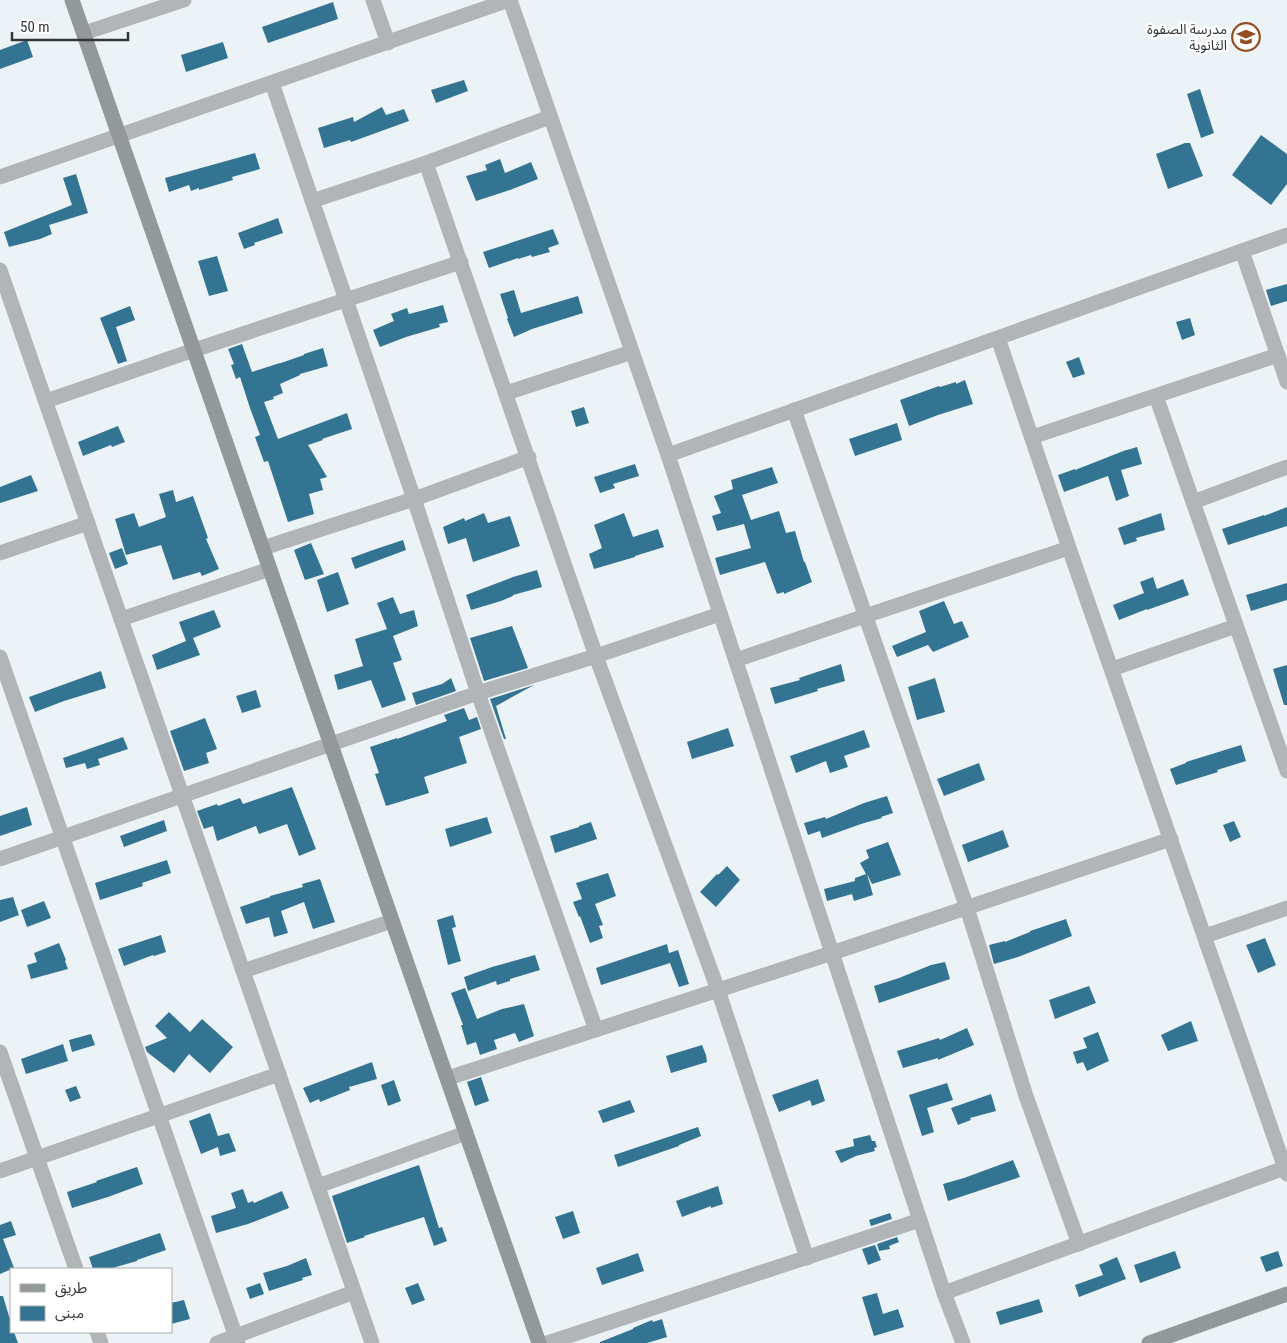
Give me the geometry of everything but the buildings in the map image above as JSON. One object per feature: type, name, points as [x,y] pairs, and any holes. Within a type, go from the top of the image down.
[{"type":"street","points":[[72,0],[539,1343]]},
{"type":"street","points":[[84,33],[184,0]]},
{"type":"street","points":[[373,0],[388,43]]},
{"type":"street","points":[[0,177],[510,0],[668,455],[944,1293],[963,1343]]},
{"type":"street","points":[[272,83],[478,693],[596,1030]]},
{"type":"street","points":[[312,201],[426,163],[550,117]]},
{"type":"street","points":[[426,163],[529,457],[596,656],[718,990],[808,1258]]},
{"type":"street","points":[[668,455],[1287,235]]},
{"type":"street","points":[[1242,251],[1287,382]]},
{"type":"street","points":[[46,401],[461,262]]},
{"type":"street","points":[[0,270],[4,295],[46,401],[372,1343]]},
{"type":"street","points":[[944,1293],[1286,1169],[1069,548],[998,338]]},
{"type":"street","points":[[506,393],[632,352]]},
{"type":"street","points":[[1032,438],[1278,355]]},
{"type":"street","points":[[1156,396],[1286,764]]},
{"type":"street","points":[[794,410],[967,908],[1026,1096],[1079,1244]]},
{"type":"street","points":[[263,548],[414,499],[529,457]]},
{"type":"street","points":[[1193,502],[1287,467]]},
{"type":"street","points":[[0,553],[88,523]]},
{"type":"street","points":[[736,660],[1069,548]]},
{"type":"street","points":[[121,619],[270,569]]},
{"type":"street","points":[[0,859],[478,693],[720,614]]},
{"type":"street","points":[[1112,668],[1236,626]]},
{"type":"street","points":[[0,657],[237,1340]]},
{"type":"street","points":[[448,1078],[832,953],[1171,839]]},
{"type":"street","points":[[1205,936],[1287,908]]},
{"type":"street","points":[[243,971],[392,921]]},
{"type":"street","points":[[0,1052],[76,1268]]},
{"type":"street","points":[[0,1171],[279,1074]]},
{"type":"street","points":[[318,1186],[466,1133]]},
{"type":"street","points":[[547,1343],[920,1220]]},
{"type":"street","points":[[217,1343],[237,1340],[354,1292]]},
{"type":"street","points":[[1148,1343],[1287,1294]]},
{"type":"place","name":"مدرسة الصفوة الثانوية","points":[[1246,37]]}]
